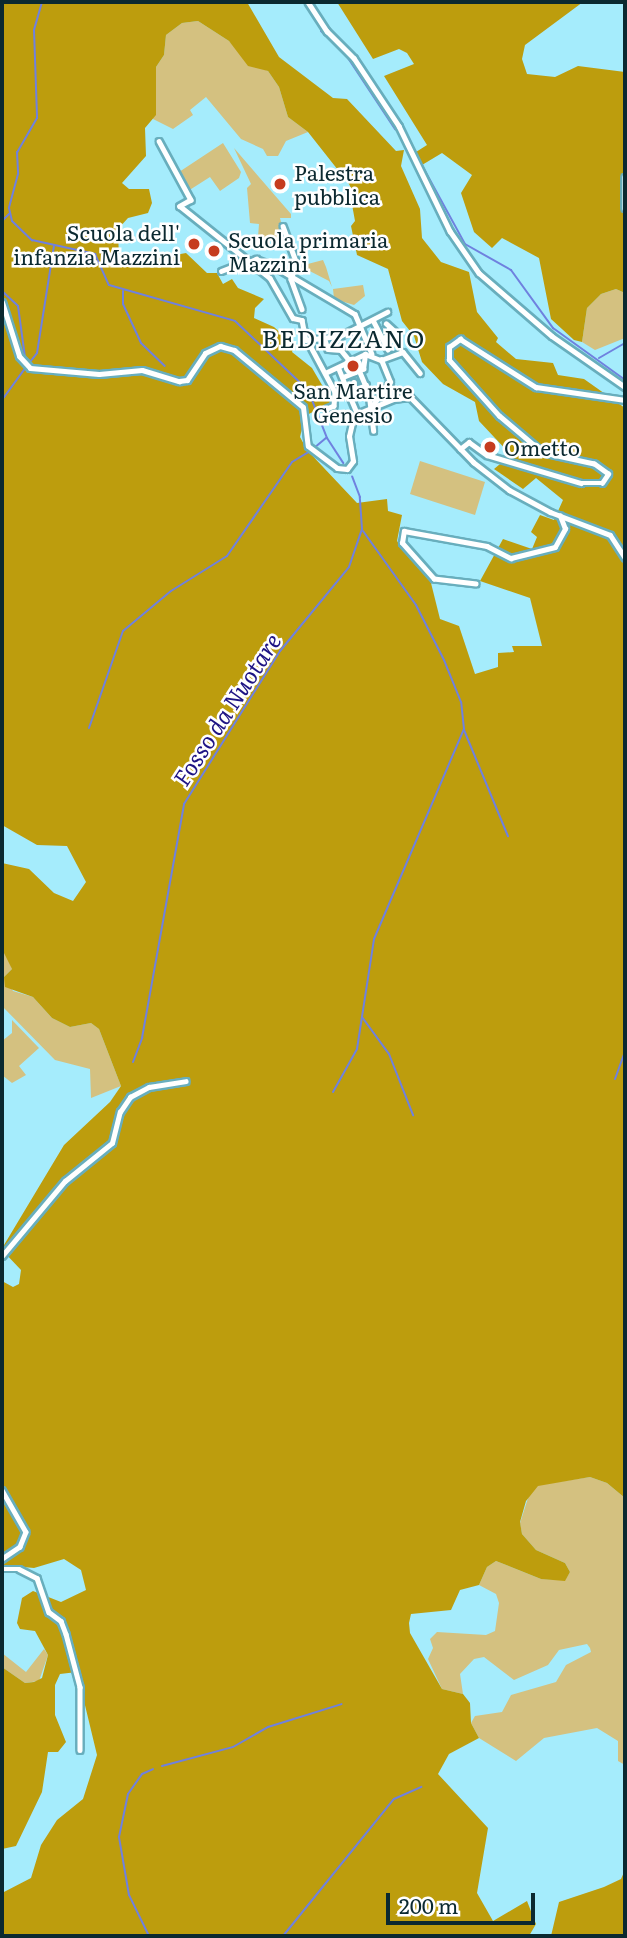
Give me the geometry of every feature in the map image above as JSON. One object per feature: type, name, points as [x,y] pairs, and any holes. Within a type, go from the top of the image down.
[{"type":"street","points":[[308,2],[327,31],[354,58],[399,126],[450,231],[480,273],[552,336],[625,386]]},
{"type":"street","points":[[159,141],[191,200],[180,206],[270,278],[293,318],[302,317]]},
{"type":"street","points":[[625,177],[625,208]]},
{"type":"street","points":[[283,226],[297,264],[292,277],[306,340],[325,340],[362,327],[387,312]]},
{"type":"street","points":[[221,271],[248,262],[265,261],[355,314],[371,353],[381,360],[390,382],[371,407]]},
{"type":"street","points":[[2,302],[19,356],[30,368],[99,374],[142,370],[179,382],[187,380],[205,353],[227,347],[248,358],[306,411],[311,450],[343,469],[354,461],[349,436],[356,413],[342,377],[343,364],[336,349],[328,349],[325,340]]},
{"type":"street","points":[[373,320],[388,349]]},
{"type":"street","points":[[383,338],[395,332],[386,324]]},
{"type":"street","points":[[460,449],[468,442],[486,455],[581,483],[602,484],[608,474],[594,464],[543,453],[499,416],[449,360],[449,347],[460,339],[536,387],[625,400]]},
{"type":"street","points":[[311,346],[336,394],[334,406],[327,409]]},
{"type":"street","points":[[381,360],[403,352],[420,373]]},
{"type":"street","points":[[326,373],[371,353]]},
{"type":"street","points":[[365,354],[361,370],[374,431]]},
{"type":"street","points":[[342,377],[361,370]]},
{"type":"street","points":[[354,382],[355,390]]},
{"type":"street","points":[[349,394],[366,385]]},
{"type":"street","points":[[356,413],[410,397],[460,449],[509,490],[560,516],[610,535],[625,558]]},
{"type":"street","points":[[476,584],[434,579],[402,543],[404,531],[487,546],[511,558],[555,547],[565,529],[560,516]]},
{"type":"street","points":[[2,1256],[65,1181],[112,1143],[120,1112],[130,1097],[149,1087],[186,1081]]},
{"type":"street","points":[[2,1490],[26,1532],[20,1547],[2,1559]]},
{"type":"street","points":[[2,1569],[19,1569],[37,1578],[49,1612],[61,1621],[80,1688],[80,1750]]},
{"type":"shaded area","points":[[2,2],[247,2],[279,57],[333,98],[347,99],[396,151],[404,150],[401,166],[420,209],[422,238],[441,262],[469,272],[477,312],[498,338],[496,342],[516,359],[553,363],[558,375],[584,379],[625,408],[625,1498],[607,1483],[590,1477],[538,1486],[526,1501],[520,1522],[522,1534],[536,1550],[565,1563],[570,1572],[565,1581],[541,1579],[496,1561],[487,1567],[479,1585],[460,1590],[451,1610],[411,1614],[409,1623],[410,1633],[442,1689],[463,1694],[470,1703],[471,1723],[479,1738],[449,1754],[438,1774],[488,1828],[477,1893],[493,1921],[527,1901],[536,1924],[529,1936],[2,1936],[2,1893],[31,1878],[41,1845],[57,1820],[83,1799],[97,1755],[77,1672],[60,1674],[55,1685],[55,1715],[66,1742],[58,1752],[48,1752],[42,1792],[16,1846],[2,1849],[2,1667],[25,1683],[34,1682],[42,1678],[48,1655],[35,1631],[20,1629],[17,1623],[22,1598],[33,1591],[61,1602],[86,1590],[81,1570],[64,1559],[34,1568],[2,1565],[2,1281],[13,1287],[19,1284],[21,1270],[3,1251],[4,1245],[64,1145],[110,1102],[121,1086],[99,1029],[91,1023],[70,1027],[52,1018],[33,997],[5,987],[4,977],[12,969],[2,949],[2,863],[29,869],[54,893],[73,901],[86,882],[67,846],[37,845],[2,825]],"holes":[[[198,21],[229,41],[248,66],[268,71],[279,87],[288,117],[308,132],[349,184],[355,196],[351,199],[355,221],[351,226],[357,255],[388,269],[402,321],[414,336],[422,362],[443,384],[475,402],[479,421],[511,455],[494,469],[523,489],[536,478],[563,500],[554,520],[540,515],[531,532],[537,537],[532,549],[503,539],[480,581],[530,598],[542,646],[512,646],[514,652],[498,653],[498,667],[475,674],[459,626],[440,619],[430,579],[397,541],[402,515],[388,511],[387,499],[357,503],[307,450],[300,437],[305,416],[332,402],[312,368],[292,352],[294,345],[274,327],[254,318],[255,308],[264,299],[238,288],[232,279],[223,284],[217,273],[207,273],[186,253],[132,263],[119,259],[118,229],[128,218],[148,213],[152,203],[149,189],[129,189],[122,183],[146,156],[145,128],[156,115],[156,67],[164,55],[166,35],[182,23]]]},
{"type":"shaded area","points":[[337,2],[583,2],[525,45],[522,59],[527,74],[555,77],[578,66],[625,72],[625,293],[616,289],[601,294],[587,308],[582,342],[574,340],[551,319],[539,258],[502,238],[492,248],[474,232],[461,193],[472,175],[442,153],[422,165],[416,152],[427,145],[384,76],[414,64],[407,53],[399,49],[373,59]]},
{"type":"shaded area","points":[[198,21],[229,41],[250,64],[268,71],[279,87],[288,117],[308,132],[286,141],[278,156],[267,156],[263,149],[241,139],[206,97],[190,110],[193,115],[173,129],[153,119],[156,67],[164,55],[166,35],[182,23]]},
{"type":"shaded area","points":[[223,143],[241,172],[239,178],[220,191],[210,177],[188,191],[176,174]]},
{"type":"shaded area","points":[[234,148],[291,214],[291,218],[280,218],[282,226],[274,242],[258,237],[259,224],[250,223],[247,188],[251,184]]},
{"type":"shaded area","points":[[323,260],[332,287],[329,281],[300,266]]},
{"type":"shaded area","points":[[363,285],[365,296],[354,305],[334,299],[333,289]]},
{"type":"shaded area","points":[[616,289],[625,293],[625,338],[595,350],[582,342],[587,308],[601,294]]},
{"type":"shaded area","points":[[420,461],[485,482],[475,515],[410,494]]},
{"type":"shaded area","points":[[2,949],[10,959],[12,969],[4,977],[13,991],[33,997],[52,1018],[70,1027],[91,1023],[99,1029],[121,1086],[91,1098],[90,1069],[55,1060],[2,1006]]},
{"type":"shaded area","points":[[12,1020],[39,1048],[19,1066],[26,1075],[12,1083],[2,1075],[2,1041],[12,1033]]},
{"type":"shaded area","points":[[590,1477],[607,1483],[625,1498],[625,1765],[618,1761],[618,1741],[597,1728],[544,1738],[516,1761],[479,1738],[471,1723],[475,1716],[502,1712],[511,1695],[556,1682],[566,1665],[591,1652],[590,1648],[587,1644],[559,1650],[548,1665],[514,1680],[484,1657],[474,1659],[460,1674],[463,1694],[442,1689],[428,1659],[433,1648],[430,1639],[437,1632],[486,1635],[495,1631],[499,1603],[496,1594],[479,1585],[487,1567],[496,1561],[541,1579],[565,1580],[570,1572],[565,1563],[536,1550],[522,1534],[520,1523],[530,1492],[538,1485]]},
{"type":"shaded area","points":[[44,1649],[48,1655],[39,1681],[25,1683],[2,1667],[2,1653],[26,1672]]},
{"type":"shaded area","points":[[625,1870],[625,1936],[551,1936],[559,1902],[621,1879]]},
{"type":"waterway","name":"Fosso da Nuotare","points":[[42,2],[34,30],[37,118],[17,152],[18,174],[9,208],[12,221],[32,240],[95,254],[109,285],[235,321],[308,390],[327,438],[343,463]]},
{"type":"waterway","points":[[321,31],[346,55],[395,129]]},
{"type":"waterway","points":[[407,138],[465,244],[511,270],[553,328],[625,380]]},
{"type":"waterway","points":[[2,221],[10,213]]},
{"type":"waterway","points":[[30,362],[37,353],[54,246]]},
{"type":"waterway","points":[[2,291],[18,306],[25,357],[30,361]]},
{"type":"waterway","points":[[123,291],[123,304],[141,343],[165,366]]},
{"type":"waterway","points":[[599,358],[625,343]]},
{"type":"waterway","points":[[2,400],[26,367]]},
{"type":"waterway","points":[[314,448],[326,438]]},
{"type":"waterway","points":[[89,728],[123,631],[171,591],[227,556],[292,462],[310,451]]},
{"type":"waterway","name":"Fosso da Nuotare","points":[[133,1062],[142,1038],[184,804],[280,651],[349,567],[362,529],[360,497],[352,476]]},
{"type":"waterway","points":[[333,1092],[357,1049],[374,939],[464,729],[461,702],[444,660],[416,605],[363,531]]},
{"type":"waterway","points":[[464,730],[508,836]]},
{"type":"waterway","points":[[362,1017],[389,1054],[413,1115]]},
{"type":"waterway","points":[[615,1079],[625,1052]]},
{"type":"waterway","points":[[162,1766],[233,1747],[268,1727],[342,1704]]},
{"type":"waterway","points":[[149,1936],[129,1895],[119,1837],[128,1794],[142,1774],[153,1769]]},
{"type":"waterway","points":[[283,1936],[394,1799],[421,1787]]},
{"type":"place","name":"Palestra pubblica","points":[[280,184]]},
{"type":"place","name":"Scuola dell' infanzia Mazzini","points":[[194,244]]},
{"type":"place","name":"Scuola primaria Mazzini","points":[[214,251]]},
{"type":"place","name":"San Martire Genesio","points":[[353,366]]},
{"type":"place","name":"Ometto","points":[[490,447]]},
{"type":"district","name":"BEDIZZANO","points":[[344,338]]}]
